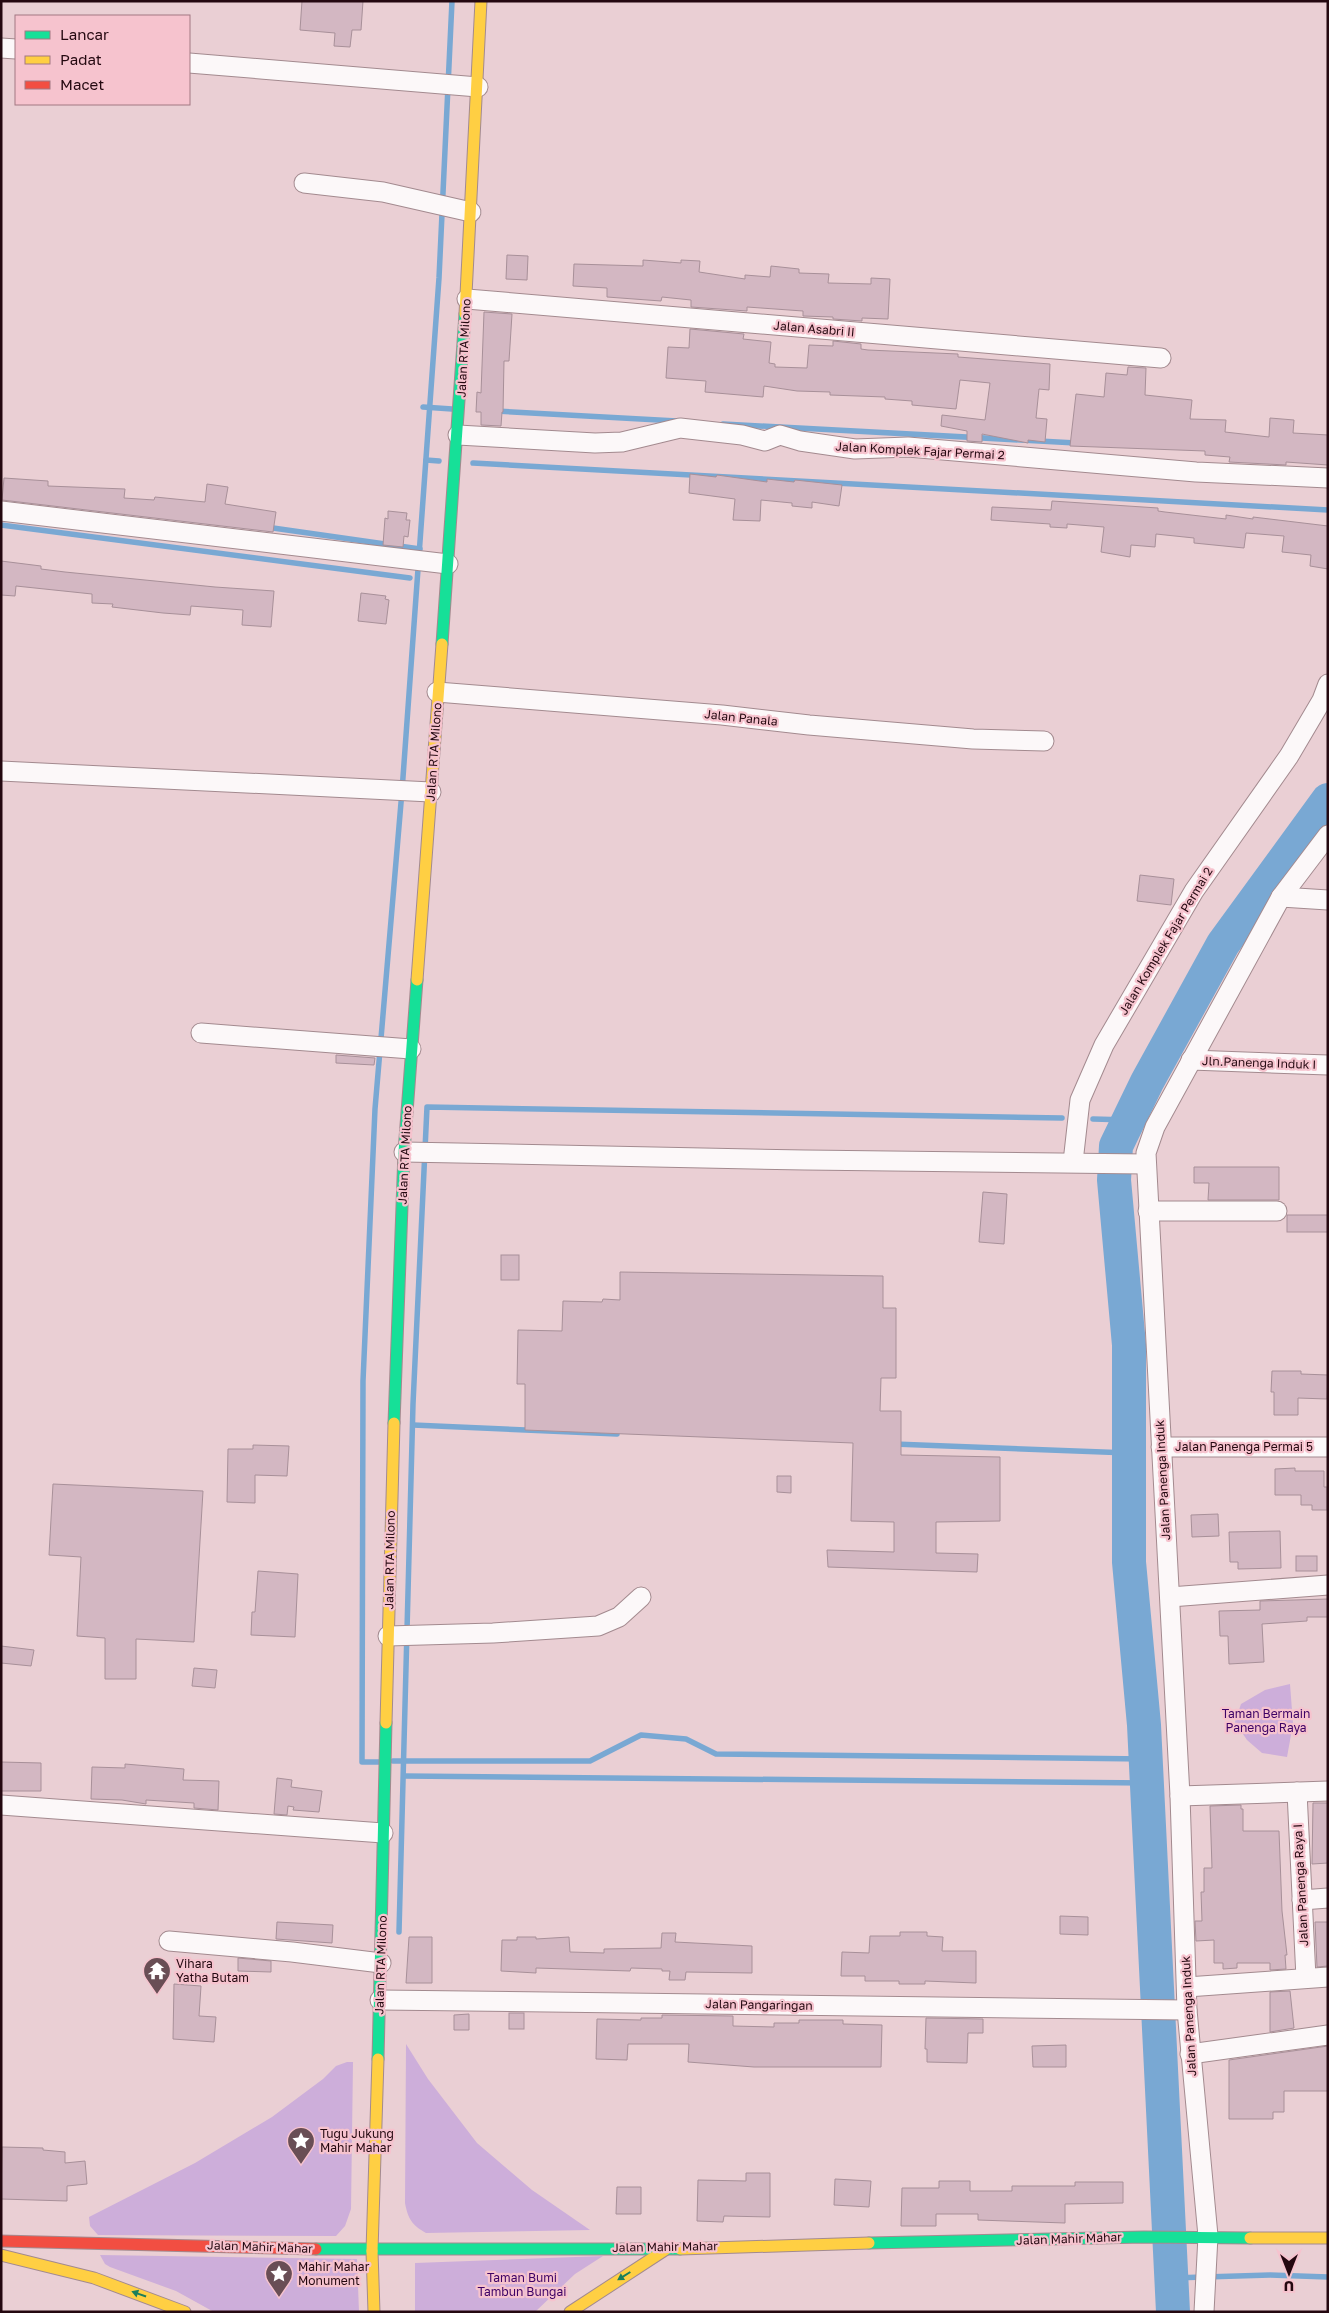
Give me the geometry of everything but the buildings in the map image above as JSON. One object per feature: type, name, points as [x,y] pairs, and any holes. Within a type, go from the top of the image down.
[{"type":"main road","name":"Jalan RTA Milono","points":[[374,2312],[372,2251],[381,1963],[382,1833],[391,1489],[404,1152],[458,436],[467,299],[481,1]]},
{"type":"main road","name":"Jalan Mahir Mahar","points":[[1,2241],[372,2251],[588,2248],[665,2250],[754,2245],[1202,2236],[1328,2238]]},
{"type":"main road","points":[[570,2312],[665,2250]]},
{"type":"main road","points":[[1,2255],[82,2275],[151,2298],[185,2312]]},
{"type":"street","points":[[1,48],[15,49]]},
{"type":"street","points":[[190,63],[478,87]]},
{"type":"street","points":[[304,183],[384,192],[471,212]]},
{"type":"street","name":"Jalan Asabri II","points":[[467,299],[1161,358]]},
{"type":"street","name":"Jalan Komplek Fajar Permai 2","points":[[458,436],[595,443],[631,440],[657,432],[680,428],[742,436],[764,441],[780,434],[800,441],[855,449],[908,447],[1196,472],[1328,478]]},
{"type":"street","points":[[1,511],[448,564]]},
{"type":"street","name":"Jalan Komplek Fajar Permai 2","points":[[1073,1162],[1080,1100],[1104,1044],[1194,891],[1289,756],[1322,700],[1328,684]]},
{"type":"street","name":"Jalan Panala","points":[[438,692],[712,714],[809,725],[963,738],[1044,741]]},
{"type":"street","points":[[1,771],[431,792]]},
{"type":"street","name":"Jalan Panenga Induk","points":[[1204,2312],[1202,2236],[1190,2054],[1180,2010],[1187,1987],[1180,1796],[1148,1211],[1139,1164],[1146,1153],[1155,1127],[1281,897],[1328,835]]},
{"type":"street","points":[[1281,897],[1328,900]]},
{"type":"street","points":[[200,1033],[411,1049]]},
{"type":"street","name":"Jln.Panenga Induk I","points":[[1191,1060],[1328,1065]]},
{"type":"street","points":[[404,1152],[1139,1164]]},
{"type":"street","points":[[1148,1211],[1277,1211]]},
{"type":"street","name":"Jalan Panenga Permai 5","points":[[1161,1447],[1328,1447]]},
{"type":"street","points":[[1170,1597],[1328,1585]]},
{"type":"street","points":[[388,1636],[493,1633],[598,1626],[619,1617],[640,1597]]},
{"type":"street","points":[[1180,1796],[1328,1791]]},
{"type":"street","name":"Jalan Panenga Raya I","points":[[1297,1792],[1306,1978]]},
{"type":"street","points":[[1,1805],[382,1833]]},
{"type":"street","points":[[1302,1900],[1328,1898]]},
{"type":"street","points":[[169,1941],[292,1952],[381,1963]]},
{"type":"street","points":[[1187,1987],[1328,1977]]},
{"type":"street","name":"Jalan Pangaringan","points":[[380,2000],[1180,2010]]},
{"type":"street","points":[[1190,2054],[1328,2034]]},
{"type":"green space","name":"Taman Bermain Panenga Raya","points":[[1290,1684],[1293,1724],[1287,1757],[1262,1753],[1247,1740],[1235,1722],[1241,1704],[1265,1690]]},
{"type":"green space","points":[[406,2044],[428,2079],[477,2143],[532,2190],[590,2230],[426,2233],[414,2224],[409,2217],[405,2203]]},
{"type":"green space","points":[[353,2062],[351,2209],[345,2226],[336,2236],[98,2235],[90,2226],[89,2217],[195,2163],[272,2117],[323,2079],[336,2066]]},
{"type":"green space","points":[[100,2255],[357,2259],[359,2312],[214,2312],[176,2291],[110,2267],[105,2264]]},
{"type":"green space","name":"Taman Bumi Tambun Bungai","points":[[603,2256],[575,2274],[535,2312],[415,2312],[415,2263]]},
{"type":"waterway","points":[[379,1762],[362,1762],[363,1381],[375,1109],[402,791],[439,278],[452,1]]},
{"type":"waterway","points":[[423,407],[452,409]]},
{"type":"waterway","points":[[496,411],[677,421]]},
{"type":"waterway","points":[[723,424],[1076,443]]},
{"type":"waterway","points":[[426,460],[439,461]]},
{"type":"waterway","points":[[473,463],[1328,510]]},
{"type":"waterway","points":[[1,525],[410,578]]},
{"type":"waterway","points":[[266,527],[420,549]]},
{"type":"waterway","points":[[1173,2312],[1144,1725],[1129,1562],[1129,1345],[1114,1180],[1116,1146],[1147,1082],[1223,944],[1328,800]]},
{"type":"waterway","points":[[399,1932],[413,1404],[427,1107],[1062,1118]]},
{"type":"waterway","points":[[1093,1119],[1129,1120]]},
{"type":"waterway","points":[[1114,1180],[1139,1361],[1139,1520],[1144,1669],[1158,1840],[1177,2195]]},
{"type":"waterway","points":[[413,1425],[617,1434]]},
{"type":"waterway","points":[[894,1444],[1129,1453]]},
{"type":"waterway","points":[[393,1761],[590,1761],[641,1735],[686,1739],[716,1754],[1146,1759]]},
{"type":"waterway","points":[[404,1776],[1147,1783]]},
{"type":"waterway","points":[[1172,2278],[1270,2275],[1328,2277]]},
{"type":"traffic: fast","points":[[442,644],[465,314]]},
{"type":"traffic: fast","points":[[394,1423],[404,1152],[417,980]]},
{"type":"traffic: fast","points":[[378,2059],[386,1723]]},
{"type":"traffic: fast","points":[[869,2243],[1144,2237],[1250,2238]]},
{"type":"traffic: fast","points":[[316,2249],[680,2249]]},
{"type":"traffic: slow","points":[[465,314],[481,1]]},
{"type":"traffic: slow","points":[[417,980],[442,644]]},
{"type":"traffic: slow","points":[[386,1723],[394,1423]]},
{"type":"traffic: slow","points":[[372,2251],[378,2059]]},
{"type":"traffic: slow","points":[[1250,2238],[1328,2238]]},
{"type":"traffic: slow","points":[[680,2249],[869,2243]]},
{"type":"traffic: slow","points":[[570,2312],[665,2250]]},
{"type":"traffic: slow","points":[[372,2251],[374,2312]]},
{"type":"traffic: slow","points":[[1,2255],[94,2278],[185,2312]]},
{"type":"traffic: jam","points":[[1,2241],[316,2249]]},
{"type":"place","name":"Vihara Yatha Butam","points":[[157,1995]]},
{"type":"place","name":"Tugu Jukung Mahir Mahar","points":[[301,2165]]},
{"type":"place","name":"Mahir Mahar Monument","points":[[279,2298]]}]
